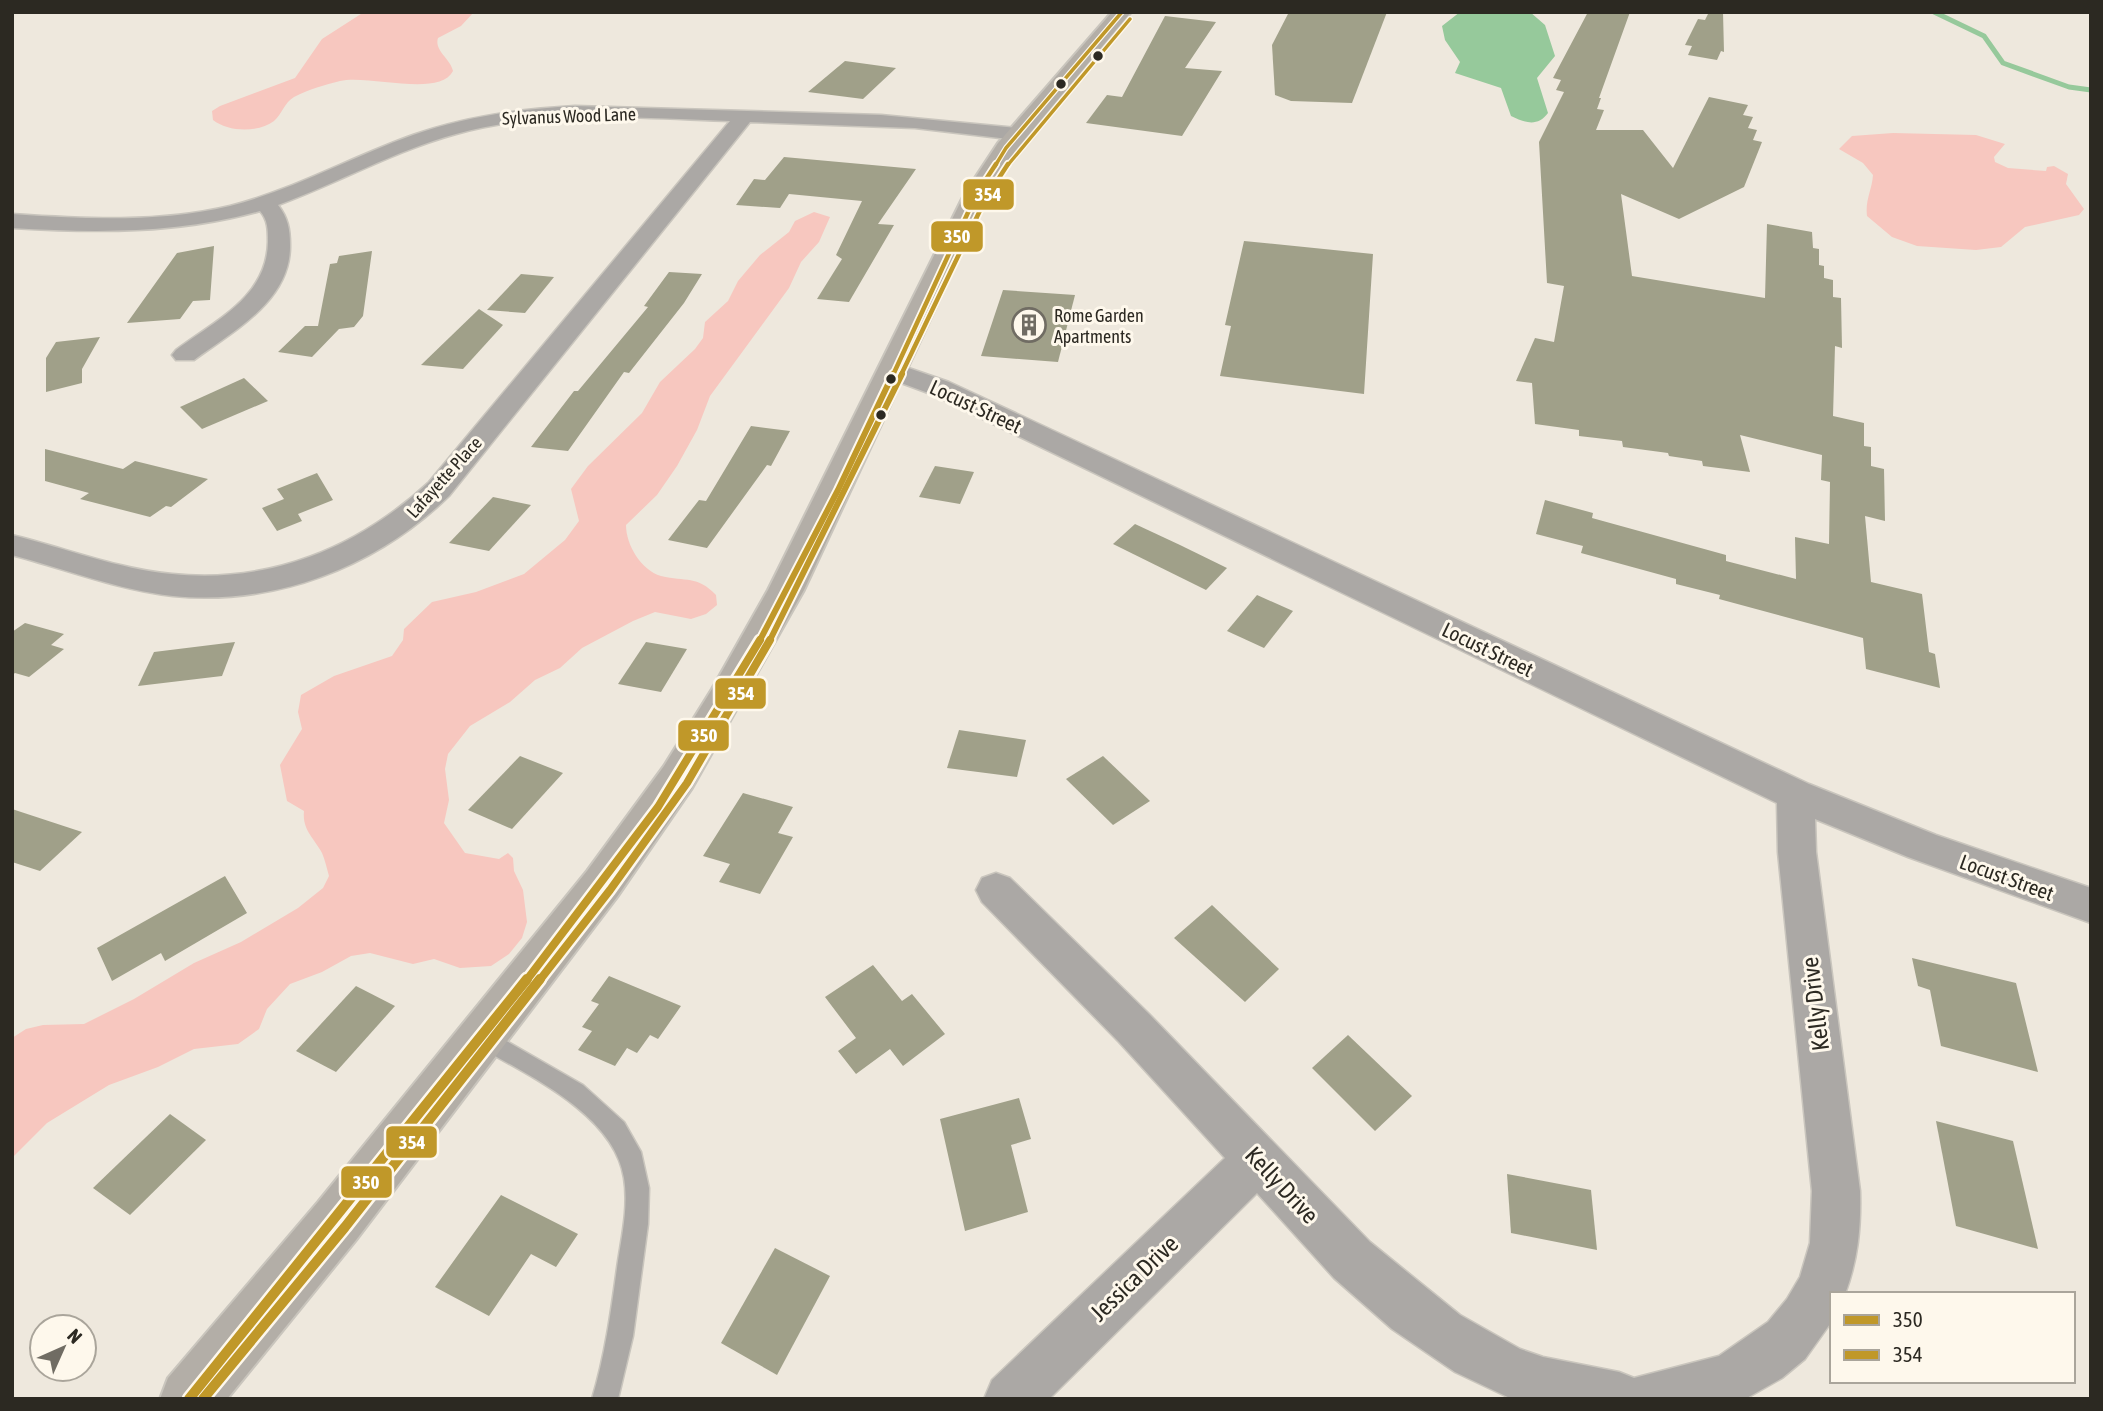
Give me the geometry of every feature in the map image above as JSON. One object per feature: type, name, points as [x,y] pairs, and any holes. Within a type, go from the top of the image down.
[{"type":"highway","points":[[189,1399],[337,1221],[602,884],[697,747],[786,590],[894,371],[977,192],[1017,134],[1122,12]]},
{"type":"street","name":"Sylvanus Wood Lane","points":[[12,221],[104,226],[160,225],[209,217],[264,203],[432,135],[497,119],[562,113],[745,116],[954,126],[1017,134]]},
{"type":"street","name":"Lafayette Place","points":[[12,545],[161,583],[214,586],[262,581],[311,568],[377,539],[413,515],[439,489],[745,116]]},
{"type":"street","points":[[185,355],[255,299],[274,275],[278,260],[279,223],[277,216],[264,203]]},
{"type":"street","name":"Locust Street","points":[[894,371],[940,388],[1796,795],[1946,856],[2091,906]]},
{"type":"street","name":"Kelly Drive","points":[[1649,1399],[1696,1393],[1718,1385],[1739,1376],[1777,1351],[1805,1319],[1831,1260],[1835,1239],[1836,1191],[1797,852],[1796,795]]},
{"type":"street","name":"Kelly Drive","points":[[996,890],[1258,1158],[1352,1260],[1422,1322],[1474,1356],[1541,1384],[1567,1392],[1619,1399]]},
{"type":"street","name":"Jessica Drive","points":[[1011,1399],[1258,1158]]},
{"type":"lane","points":[[482,1037],[569,1088],[607,1120],[630,1154],[638,1197],[622,1321],[605,1399]]},
{"type":"shaded area","points":[[364,12],[474,12],[461,26],[438,38],[438,47],[453,71],[445,79],[418,84],[340,81],[294,97],[274,121],[260,128],[235,129],[213,120],[212,111],[220,106],[295,78],[322,39]]},
{"type":"shaded area","points":[[1460,12],[1530,12],[1545,25],[1555,56],[1537,78],[1548,113],[1544,117],[1531,122],[1511,116],[1501,88],[1455,73],[1460,62],[1445,40],[1442,26]]},
{"type":"shaded area","points":[[1893,133],[1976,135],[2005,144],[1994,157],[1995,162],[2008,168],[2046,171],[2047,167],[2054,166],[2068,174],[2066,184],[2084,209],[2079,215],[2025,227],[2001,247],[1976,250],[1917,246],[1892,237],[1867,216],[1873,175],[1863,163],[1839,149],[1852,136]]},
{"type":"shaded area","points":[[814,212],[830,217],[819,242],[801,262],[789,288],[710,396],[697,430],[677,466],[657,495],[626,525],[632,548],[647,568],[661,576],[703,584],[716,595],[717,605],[706,614],[691,619],[655,612],[582,648],[560,668],[535,680],[510,702],[470,726],[448,754],[445,769],[449,800],[444,823],[465,853],[499,859],[508,853],[513,858],[514,871],[523,890],[527,922],[522,938],[509,954],[491,966],[460,968],[434,959],[413,964],[370,953],[351,956],[322,972],[290,984],[267,1009],[259,1029],[238,1044],[194,1049],[158,1067],[109,1085],[47,1123],[12,1158],[12,1038],[26,1029],[43,1025],[84,1024],[134,999],[194,963],[241,942],[298,908],[323,888],[329,876],[322,853],[307,829],[304,811],[287,801],[280,765],[302,729],[298,712],[301,695],[334,676],[392,656],[403,640],[404,629],[432,602],[476,592],[524,574],[565,540],[579,521],[571,489],[588,466],[642,413],[660,382],[695,349],[703,338],[705,322],[728,301],[738,281],[760,255],[789,232],[795,221]]},
{"type":"building","points":[[1289,12],[1387,12],[1352,103],[1291,101],[1275,95],[1272,45]]},
{"type":"building","points":[[1588,12],[1630,12],[1599,98],[1597,109],[1604,110],[1596,130],[1643,130],[1673,168],[1709,97],[1748,105],[1743,115],[1753,117],[1748,128],[1757,130],[1753,140],[1762,142],[1744,187],[1679,219],[1621,194],[1632,276],[1765,298],[1767,224],[1812,232],[1813,248],[1819,249],[1819,265],[1824,266],[1824,278],[1833,280],[1833,297],[1841,298],[1842,348],[1835,346],[1833,416],[1864,423],[1864,446],[1871,447],[1871,466],[1884,469],[1885,521],[1865,516],[1871,582],[1922,594],[1929,652],[1935,654],[1940,688],[1866,669],[1863,638],[1719,599],[1720,595],[1676,584],[1676,579],[1581,553],[1583,546],[1536,534],[1545,500],[1593,513],[1592,518],[1726,555],[1726,561],[1796,579],[1795,537],[1829,544],[1830,482],[1821,480],[1822,455],[1740,435],[1750,472],[1703,466],[1702,461],[1623,447],[1622,441],[1579,436],[1579,430],[1535,424],[1532,383],[1516,381],[1535,338],[1554,342],[1564,286],[1547,283],[1539,142],[1564,92],[1556,90],[1561,80],[1553,78]]},
{"type":"building","points":[[1709,12],[1723,12],[1724,52],[1721,51],[1717,60],[1688,55],[1692,46],[1685,45],[1698,19],[1705,20]]},
{"type":"building","points":[[1165,16],[1216,22],[1185,68],[1222,71],[1182,136],[1086,123],[1107,95],[1122,97]]},
{"type":"building","points":[[845,61],[896,68],[863,99],[808,92]]},
{"type":"building","points":[[784,157],[916,169],[878,224],[894,225],[849,302],[817,299],[842,259],[836,255],[862,201],[789,194],[780,208],[736,205],[754,179],[765,180]]},
{"type":"building","points":[[1244,241],[1373,254],[1364,394],[1220,376],[1231,326],[1225,325]]},
{"type":"building","points":[[214,246],[210,300],[193,301],[180,319],[127,323],[177,253]]},
{"type":"building","points":[[372,251],[363,316],[354,327],[339,329],[312,357],[278,352],[305,326],[318,326],[330,264],[337,263],[339,256]]},
{"type":"building","points":[[669,272],[702,274],[684,303],[629,373],[624,372],[568,451],[531,447],[574,391],[578,391],[648,307],[644,306]]},
{"type":"building","points":[[521,274],[554,277],[525,313],[487,310]]},
{"type":"building","name":"Rome Garden Apartments","points":[[1003,290],[1075,295],[1058,362],[981,356]]},
{"type":"building","points":[[479,309],[503,325],[463,369],[421,365]]},
{"type":"building","points":[[100,337],[82,369],[82,383],[46,392],[46,358],[56,342]]},
{"type":"building","points":[[244,378],[268,401],[202,429],[180,407]]},
{"type":"building","points":[[751,426],[790,431],[771,466],[767,465],[707,548],[668,540],[699,500],[706,501]]},
{"type":"building","points":[[45,449],[123,469],[135,461],[208,479],[171,507],[166,506],[150,517],[80,499],[89,493],[45,481]]},
{"type":"building","points":[[935,466],[974,472],[960,504],[919,497]]},
{"type":"building","points":[[317,473],[333,500],[298,514],[302,521],[277,531],[262,508],[284,499],[277,489]]},
{"type":"building","points":[[493,497],[531,505],[489,551],[449,543]]},
{"type":"building","points":[[1135,524],[1227,568],[1206,590],[1113,544]]},
{"type":"building","points":[[1257,595],[1293,611],[1264,648],[1227,631]]},
{"type":"building","points":[[25,623],[64,634],[51,645],[64,649],[29,677],[15,673],[12,675],[12,632]]},
{"type":"building","points":[[235,642],[222,676],[138,686],[154,652]]},
{"type":"building","points":[[646,642],[687,649],[661,692],[618,684]]},
{"type":"building","points":[[959,730],[1026,740],[1017,777],[947,768]]},
{"type":"building","points":[[520,756],[563,773],[512,829],[468,810]]},
{"type":"building","points":[[1103,756],[1150,801],[1113,825],[1066,779]]},
{"type":"building","points":[[743,793],[793,807],[778,833],[793,837],[760,894],[719,882],[730,864],[703,856]]},
{"type":"building","points":[[12,809],[82,832],[40,871],[12,862]]},
{"type":"building","points":[[225,876],[247,913],[165,961],[161,953],[112,981],[97,948]]},
{"type":"building","points":[[1212,905],[1279,969],[1245,1002],[1174,938]]},
{"type":"building","points":[[1912,958],[2016,983],[2038,1072],[1941,1046],[1930,990],[1918,986]]},
{"type":"building","points":[[873,965],[902,1001],[912,994],[945,1034],[903,1066],[890,1049],[856,1074],[838,1051],[856,1038],[825,997]]},
{"type":"building","points":[[609,976],[681,1006],[658,1039],[650,1035],[637,1053],[627,1048],[615,1066],[578,1050],[592,1031],[582,1027],[599,1004],[591,1001]]},
{"type":"building","points":[[356,986],[395,1006],[336,1072],[296,1051]]},
{"type":"building","points":[[1348,1035],[1412,1096],[1375,1131],[1312,1068]]},
{"type":"building","points":[[1019,1098],[1031,1139],[1011,1145],[1028,1212],[965,1231],[940,1119]]},
{"type":"building","points":[[170,1114],[206,1140],[130,1215],[93,1188]]},
{"type":"building","points":[[1936,1121],[2013,1141],[2038,1249],[1956,1226]]},
{"type":"building","points":[[1507,1174],[1591,1190],[1597,1250],[1511,1233]]},
{"type":"building","points":[[501,1195],[578,1234],[556,1267],[531,1254],[489,1316],[435,1287]]},
{"type":"building","points":[[775,1248],[830,1276],[777,1375],[721,1343]]},
{"type":"waterway","points":[[1934,12],[1984,36],[2003,63],[2069,87],[2091,90]]},
{"type":"transit line","name":"350","points":[[189,1399],[344,1210],[566,930],[658,807],[722,706],[801,563],[874,416],[977,193],[1006,148],[1122,12]]},
{"type":"transit line","name":"354","points":[[203,1399],[345,1227],[610,890],[687,783],[735,704],[795,595],[986,198],[1014,154],[1130,19]]},
{"type":"place","name":"Rome Garden Apartments","points":[[1029,325]]}]
